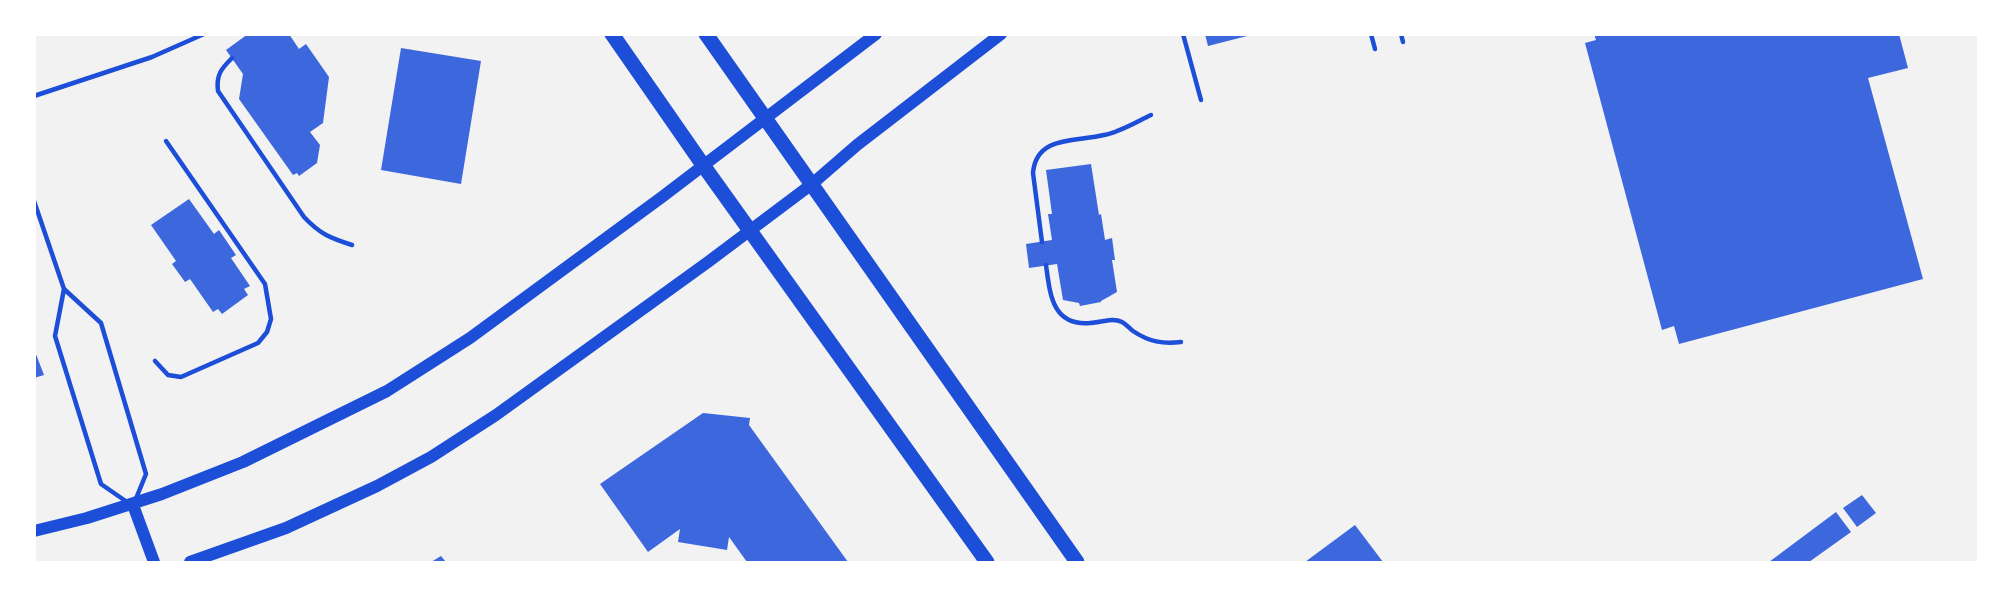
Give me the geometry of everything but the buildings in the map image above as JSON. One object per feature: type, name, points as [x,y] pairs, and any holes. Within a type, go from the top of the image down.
[{"type":"main road","points":[[612,34],[987,562]]},
{"type":"main road","points":[[706,34],[1077,562]]},
{"type":"main road","points":[[34,531],[133,505],[243,462],[387,390],[470,338],[876,34]]},
{"type":"main road","points":[[190,562],[285,528],[377,486],[430,457],[496,415],[750,231],[1001,34]]},
{"type":"main road","points":[[133,505],[154,562]]},
{"type":"lane","points":[[34,96],[152,57],[204,34]]},
{"type":"lane","points":[[1182,34],[1201,100]]},
{"type":"lane","points":[[1371,34],[1376,50]]},
{"type":"lane","points":[[1401,34],[1403,42]]},
{"type":"lane","points":[[232,58],[218,72],[218,92],[304,217],[317,231],[333,239],[352,244]]},
{"type":"lane","points":[[1042,242],[1033,173],[1034,163],[1040,151],[1055,143],[1105,135],[1151,115]]},
{"type":"lane","points":[[155,361],[168,375],[181,377],[258,343],[267,333],[271,319],[265,284],[166,141]]},
{"type":"lane","points":[[34,201],[64,289],[101,323],[147,474],[133,505],[101,484],[55,336],[64,289]]},
{"type":"lane","points":[[1046,265],[1054,308],[1074,323],[1108,320],[1122,322],[1153,342],[1165,344],[1181,342]]}]
